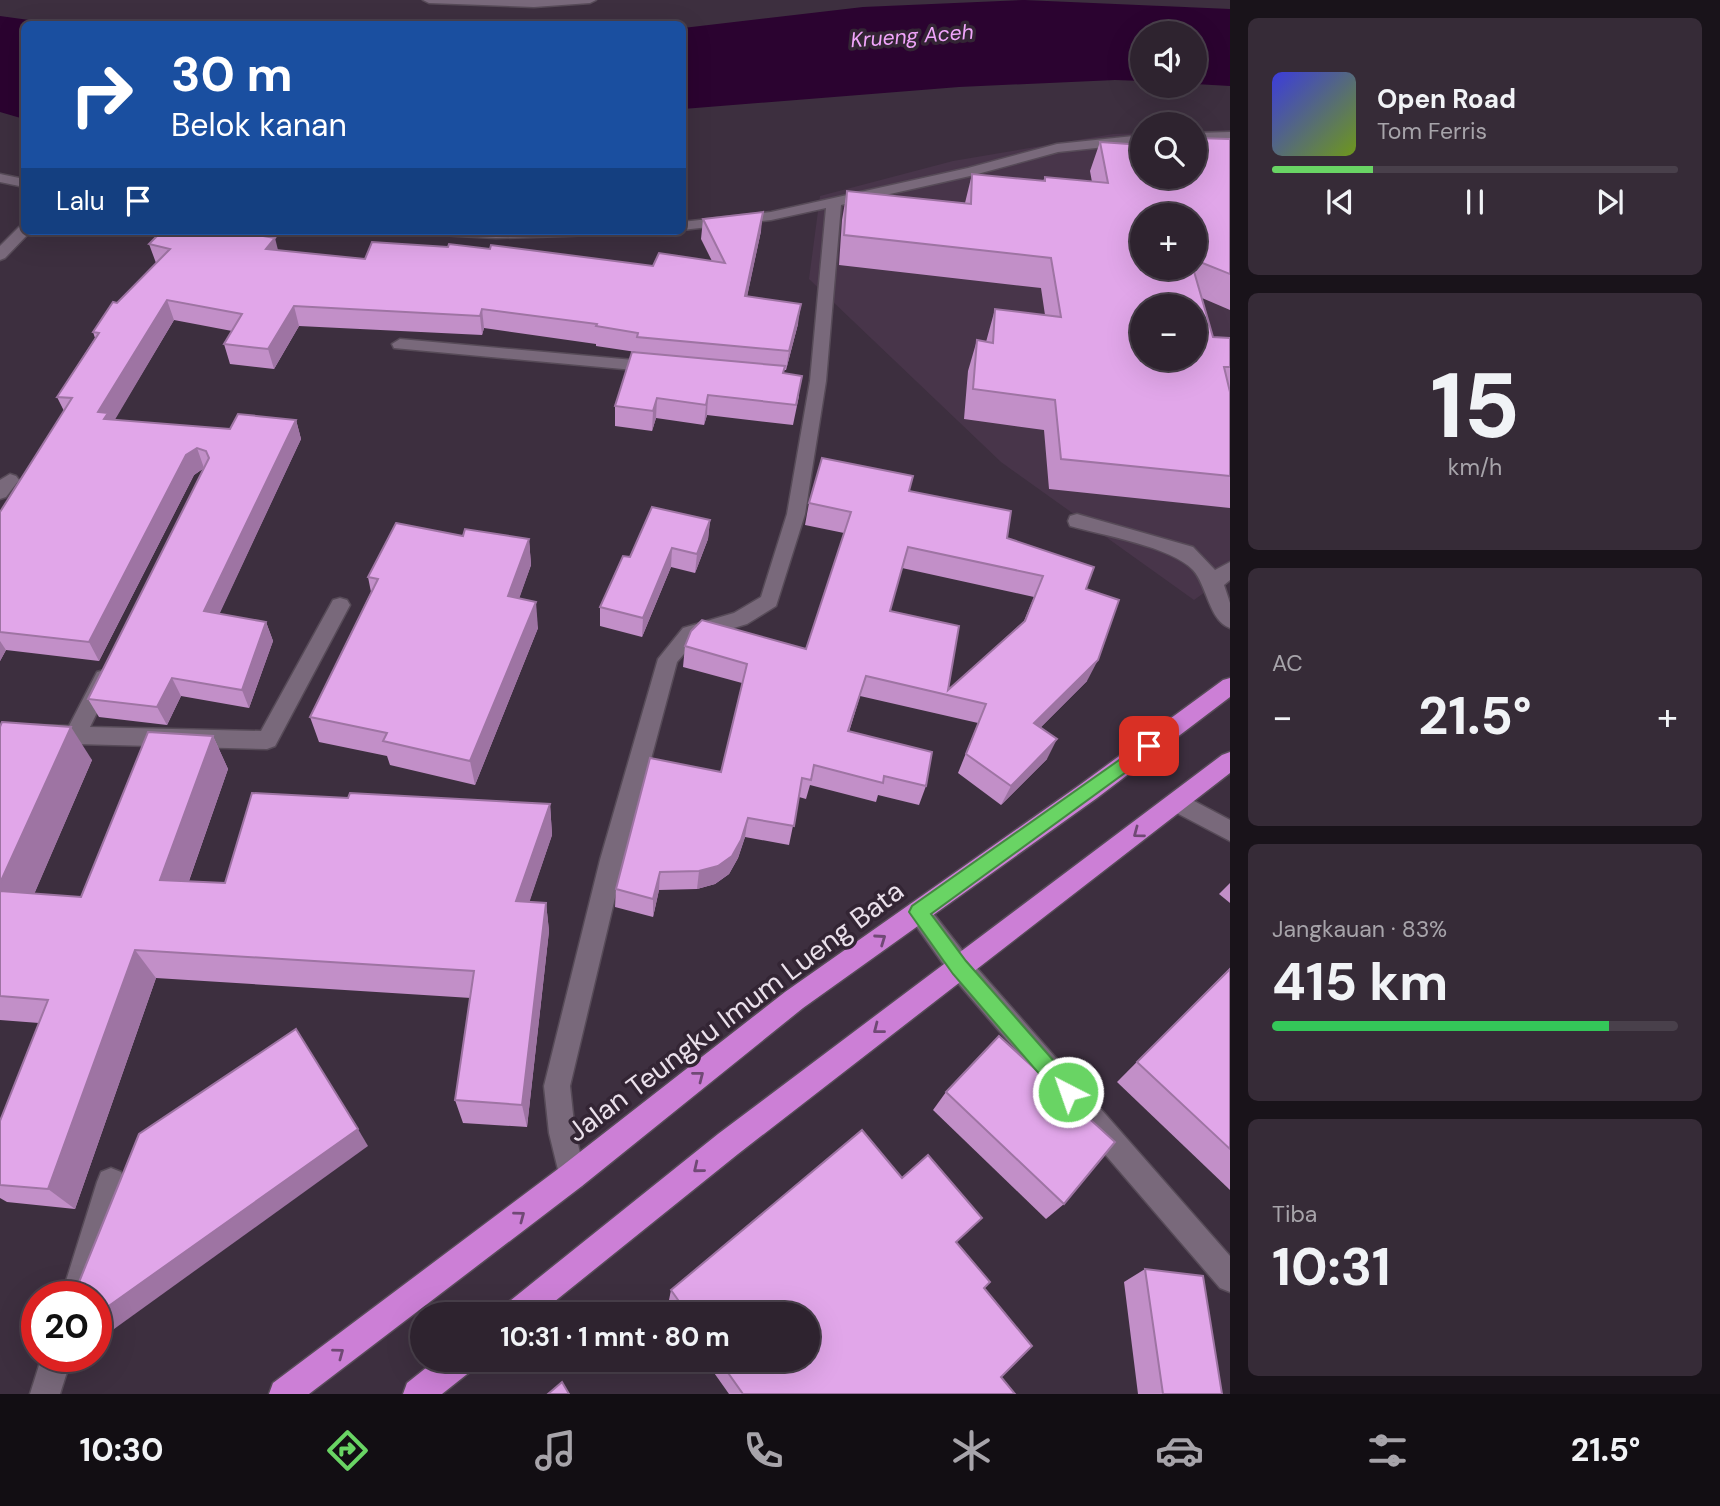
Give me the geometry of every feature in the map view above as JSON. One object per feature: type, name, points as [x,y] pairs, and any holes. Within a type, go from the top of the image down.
[{"type":"highway","name":"Jalan Teungku Imum Lueng Bata","points":[[284,1394],[572,1176],[794,1000],[1230,686]]},
{"type":"highway","points":[[531,1302],[738,1136],[1179,803],[1230,761]]},
{"type":"highway","points":[[418,1394],[445,1372]]},
{"type":"street","points":[[429,0],[534,4],[590,0]]},
{"type":"street","points":[[1207,137],[1230,136]]},
{"type":"street","points":[[686,226],[771,216],[970,172],[1057,148],[1130,140]]},
{"type":"street","points":[[0,178],[21,182]]},
{"type":"street","points":[[572,1176],[562,1133],[557,1086],[612,860],[668,659],[690,633],[740,619],[769,601],[796,514],[834,203]]},
{"type":"street","points":[[0,255],[21,233]]},
{"type":"street","points":[[400,344],[679,369]]},
{"type":"street","points":[[1077,521],[1186,552],[1196,559],[1213,583],[1220,609],[1230,620]]},
{"type":"street","points":[[1213,583],[1230,569]]},
{"type":"street","points":[[0,733],[267,740],[340,605]]},
{"type":"street","points":[[75,736],[112,661]]},
{"type":"street","points":[[1179,803],[1230,831]]},
{"type":"street","points":[[918,912],[960,967],[1230,1278]]},
{"type":"street","points":[[80,1281],[111,1182]]},
{"type":"street","points":[[46,1394],[52,1372]]},
{"type":"shaded area","points":[[1230,130],[1230,574],[1194,600],[1001,462],[809,279],[820,196],[953,161],[1130,133],[1130,189],[1207,189],[1207,131]]},
{"type":"water","name":"Krueng Aceh","points":[[1024,0],[1230,9],[1230,86],[1207,85],[1207,21],[1130,21],[1130,81],[959,87],[686,109],[686,28],[863,7]]},
{"type":"water","points":[[0,16],[36,21],[21,21],[21,118],[0,112]]},
{"type":"building","points":[[1207,138],[1230,139],[1230,274],[1207,265],[1207,203],[1130,203],[1130,280],[1196,280],[1201,294],[1130,294],[1130,371],[1207,371],[1207,316],[1213,337],[1230,338],[1230,367],[1224,367],[1230,392],[1230,476],[1061,459],[1055,400],[973,389],[977,340],[993,343],[995,309],[1061,317],[1051,258],[844,235],[847,191],[971,204],[972,174],[1045,181],[1045,177],[1108,183],[1100,142],[1130,144],[1130,189],[1207,189]]},
{"type":"building","points":[[763,212],[745,296],[801,304],[789,351],[637,337],[638,333],[596,326],[597,324],[482,309],[480,316],[294,306],[268,349],[224,344],[242,314],[167,300],[98,412],[108,413],[104,419],[230,429],[238,414],[296,420],[204,611],[266,622],[242,690],[172,678],[157,707],[88,699],[209,458],[206,451],[197,448],[186,455],[89,642],[0,632],[0,512],[72,398],[57,397],[99,333],[93,332],[113,302],[117,303],[170,249],[149,244],[158,235],[257,235],[275,238],[266,249],[365,259],[372,242],[448,247],[449,244],[490,249],[491,245],[653,266],[659,253],[725,263],[703,219]]},
{"type":"building","points":[[632,352],[785,366],[783,373],[802,376],[796,405],[708,395],[706,405],[657,398],[653,411],[615,406]]},
{"type":"building","points":[[822,458],[913,476],[909,491],[1011,511],[1007,538],[1094,567],[1086,589],[1119,600],[1098,660],[1034,723],[1057,739],[1011,786],[966,754],[986,704],[866,676],[848,731],[932,752],[926,786],[884,776],[883,783],[814,765],[811,780],[802,778],[794,826],[748,818],[732,856],[718,866],[699,871],[660,872],[653,899],[616,889],[650,758],[721,772],[747,664],[685,646],[691,631],[702,620],[806,649],[851,512],[809,503]],"holes":[[[908,547],[1043,576],[1025,621],[948,690],[959,626],[890,611]]]},
{"type":"building","points":[[652,507],[710,520],[697,554],[672,548],[643,618],[600,607],[623,556],[630,557]]},
{"type":"building","points":[[396,523],[463,536],[465,529],[529,539],[508,596],[536,602],[470,761],[383,741],[387,733],[310,717],[378,579],[368,577]]},
{"type":"building","points":[[2,722],[71,727],[0,883],[0,727]]},
{"type":"building","points":[[148,732],[213,736],[160,880],[225,883],[252,793],[348,798],[350,793],[550,804],[516,901],[546,903],[522,1105],[455,1100],[474,971],[135,950],[48,1189],[0,1185],[0,1121],[48,1000],[0,996],[0,891],[81,897]]},
{"type":"building","points":[[1230,969],[1230,1149],[1137,1062]]},
{"type":"building","points":[[296,1029],[358,1129],[112,1304],[112,1281],[79,1281],[139,1134]]},
{"type":"building","points":[[999,1036],[1115,1142],[1064,1204],[946,1092]]},
{"type":"building","points":[[862,1130],[902,1178],[928,1155],[982,1218],[956,1242],[990,1282],[984,1288],[1032,1346],[1001,1377],[1015,1394],[743,1394],[727,1372],[820,1372],[820,1302],[680,1302],[671,1290]]},
{"type":"building","points":[[1145,1269],[1203,1276],[1222,1394],[1163,1394]]},
{"type":"building","points":[[562,1382],[569,1394],[548,1394]]},
{"type":"route","points":[[1068,1092],[960,967],[918,912],[1149,746]]}]
